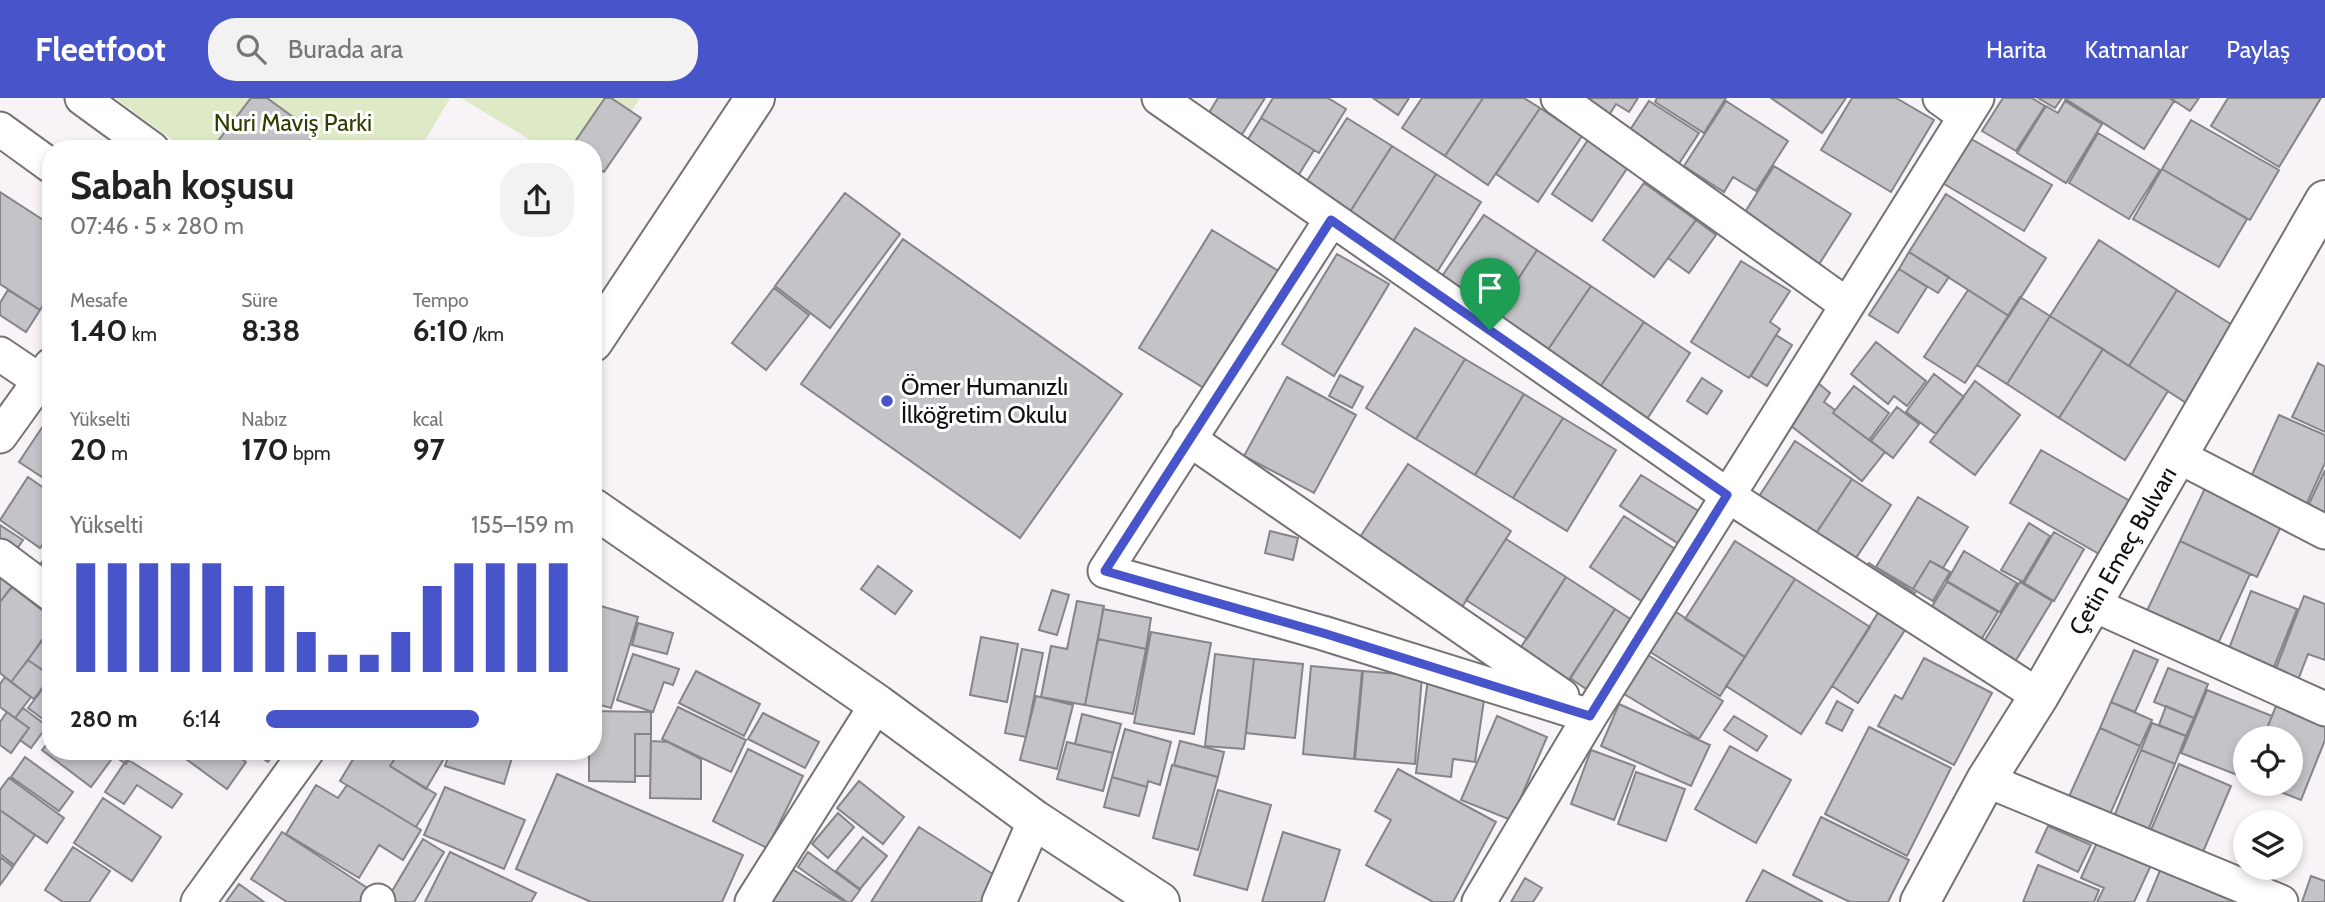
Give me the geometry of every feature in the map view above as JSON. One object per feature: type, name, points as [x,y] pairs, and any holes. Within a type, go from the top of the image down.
[{"type":"street","points":[[82,98],[140,140]]},
{"type":"street","points":[[602,328],[755,98]]},
{"type":"street","points":[[1159,98],[1727,495],[2039,696]]},
{"type":"street","points":[[1558,98],[1847,305]]},
{"type":"street","points":[[1479,902],[1590,716],[1847,305],[1961,104]]},
{"type":"street","points":[[0,129],[42,159]]},
{"type":"street","name":"Çetin Emeç Bulvarı","points":[[1920,902],[1986,780],[2039,696],[2325,200]]},
{"type":"street","points":[[1331,220],[1105,571],[1323,633],[1590,716]]},
{"type":"street","points":[[0,354],[42,372]]},
{"type":"street","points":[[0,436],[42,377]]},
{"type":"street","points":[[1189,439],[1590,716]]},
{"type":"street","points":[[2178,456],[2325,532]]},
{"type":"street","points":[[602,514],[877,705],[1035,820],[1160,902]]},
{"type":"street","points":[[0,556],[42,587]]},
{"type":"street","points":[[2092,604],[2325,709]]},
{"type":"street","points":[[752,902],[877,705]]},
{"type":"street","points":[[198,902],[301,760]]},
{"type":"street","points":[[1986,780],[2281,902]]},
{"type":"street","points":[[999,902],[1035,820]]},
{"type":"green space","name":"Nuri Maviş Parki","points":[[115,98],[450,98],[425,140],[173,140]]},
{"type":"green space","points":[[461,98],[640,98],[602,158],[602,140],[530,140]]},
{"type":"building","points":[[251,98],[267,98],[315,133],[310,140],[219,140]]},
{"type":"building","points":[[605,98],[611,98],[641,118],[604,172],[602,140],[576,140]]},
{"type":"building","points":[[1218,98],[1265,98],[1241,136],[1207,116]]},
{"type":"building","points":[[1273,98],[1328,98],[1346,109],[1319,153],[1261,118]]},
{"type":"building","points":[[1373,98],[1409,98],[1398,115]]},
{"type":"building","points":[[1422,98],[1483,98],[1445,156],[1402,128]]},
{"type":"building","points":[[1483,98],[1524,98],[1540,108],[1488,185],[1445,156]]},
{"type":"building","points":[[1573,98],[1638,98],[1629,112],[1616,104],[1606,120]]},
{"type":"building","points":[[1657,98],[1726,98],[1704,133],[1655,102]]},
{"type":"building","points":[[1771,98],[1846,98],[1822,133]]},
{"type":"building","points":[[1852,98],[1896,98],[1934,120],[1891,192],[1821,150]]},
{"type":"building","points":[[2003,98],[2032,98],[2045,106],[2016,151],[1982,131]]},
{"type":"building","points":[[2038,98],[2062,98],[2055,108]]},
{"type":"building","points":[[2064,98],[2169,98],[2174,101],[2144,149]]},
{"type":"building","points":[[2170,98],[2199,98],[2190,111]]},
{"type":"building","points":[[2228,98],[2321,98],[2279,167],[2211,126]]},
{"type":"building","points":[[1649,101],[1699,133],[1678,165],[1628,133]]},
{"type":"building","points":[[1726,101],[1788,141],[1756,191],[1733,177],[1724,192],[1684,166]]},
{"type":"building","points":[[2065,101],[2102,124],[2066,183],[2017,153],[2046,106],[2058,113]]},
{"type":"building","points":[[1540,108],[1582,136],[1538,202],[1496,174]]},
{"type":"building","points":[[1261,118],[1314,150],[1298,176],[1245,144]]},
{"type":"building","points":[[1347,118],[1392,146],[1348,215],[1303,187]]},
{"type":"building","points":[[2191,120],[2279,170],[2250,220],[2162,169]]},
{"type":"building","points":[[2098,133],[2160,170],[2129,219],[2069,183]]},
{"type":"building","points":[[1966,136],[2052,185],[2024,231],[1939,181]]},
{"type":"building","points":[[1590,137],[1630,164],[1592,221],[1552,194]]},
{"type":"building","points":[[1392,146],[1436,174],[1392,243],[1348,215]]},
{"type":"building","points":[[1774,166],[1851,214],[1818,266],[1742,217]]},
{"type":"building","points":[[2162,169],[2247,219],[2219,267],[2133,219]]},
{"type":"building","points":[[1436,174],[1481,202],[1437,272],[1392,243]]},
{"type":"building","points":[[1644,183],[1696,220],[1654,277],[1603,240]]},
{"type":"building","points":[[0,192],[42,219],[42,307],[40,310],[0,284]]},
{"type":"building","points":[[845,193],[900,234],[830,328],[775,286]]},
{"type":"building","points":[[1946,194],[2046,258],[2009,316],[1909,252]]},
{"type":"building","points":[[1484,215],[1537,250],[1494,316],[1440,279]]},
{"type":"building","points":[[1696,220],[1716,235],[1689,273],[1668,258]]},
{"type":"building","points":[[1212,230],[1285,275],[1212,393],[1139,348]]},
{"type":"building","points":[[903,239],[1122,394],[1020,538],[801,384]]},
{"type":"building","points":[[2099,240],[2177,290],[2129,366],[2050,316]]},
{"type":"building","points":[[1537,250],[1591,286],[1547,351],[1494,316]]},
{"type":"building","points":[[1909,252],[1949,277],[1938,293],[1899,269]]},
{"type":"building","points":[[1337,254],[1389,284],[1334,376],[1282,344]]},
{"type":"building","points":[[1741,261],[1790,291],[1770,322],[1780,329],[1749,378],[1691,342]]},
{"type":"building","points":[[1899,269],[1927,287],[1898,333],[1869,315]]},
{"type":"building","points":[[1591,286],[1644,322],[1600,387],[1547,351]]},
{"type":"building","points":[[774,288],[809,315],[766,370],[732,343]]},
{"type":"building","points":[[8,290],[40,310],[26,332],[0,315],[0,303]]},
{"type":"building","points":[[1968,290],[2009,316],[1965,383],[1924,357]]},
{"type":"building","points":[[2177,290],[2240,330],[2191,406],[2129,366]]},
{"type":"building","points":[[2020,297],[2050,316],[2007,384],[1977,365]]},
{"type":"building","points":[[2050,316],[2103,349],[2059,418],[2007,384]]},
{"type":"building","points":[[1644,322],[1690,353],[1647,419],[1600,387]]},
{"type":"building","points":[[1415,328],[1465,359],[1416,439],[1366,408]]},
{"type":"building","points":[[1776,335],[1792,345],[1767,386],[1751,376]]},
{"type":"building","points":[[1876,342],[1926,381],[1907,406],[1894,396],[1888,404],[1851,374]]},
{"type":"building","points":[[2103,349],[2168,391],[2125,460],[2059,418]]},
{"type":"building","points":[[1465,359],[1524,394],[1475,475],[1416,439]]},
{"type":"building","points":[[2318,363],[2325,367],[2325,432],[2292,417]]},
{"type":"building","points":[[1934,374],[1964,397],[1936,434],[1906,412]]},
{"type":"building","points":[[1340,375],[1363,387],[1352,408],[1329,396]]},
{"type":"building","points":[[1287,377],[1356,415],[1314,493],[1244,456]]},
{"type":"building","points":[[1702,378],[1722,391],[1707,414],[1687,401]]},
{"type":"building","points":[[1975,381],[2020,415],[1975,475],[1930,442]]},
{"type":"building","points":[[1818,383],[1830,393],[1824,402],[1835,410],[1833,413],[1885,452],[1862,481],[1786,422]]},
{"type":"building","points":[[1854,386],[1889,413],[1869,440],[1833,413]]},
{"type":"building","points":[[1524,394],[1563,418],[1513,498],[1475,475]]},
{"type":"building","points":[[1897,407],[1919,424],[1893,458],[1871,441]]},
{"type":"building","points":[[2279,415],[2325,435],[2325,463],[2303,512],[2246,488]]},
{"type":"building","points":[[1563,418],[1616,450],[1567,531],[1513,498]]},
{"type":"building","points":[[42,428],[42,477],[19,462]]},
{"type":"building","points":[[1795,441],[1852,479],[1811,541],[1754,504]]},
{"type":"building","points":[[2041,450],[2130,501],[2099,554],[2010,503]]},
{"type":"building","points":[[1408,464],[1511,531],[1462,607],[1358,540]]},
{"type":"building","points":[[2325,470],[2325,513],[2308,506]]},
{"type":"building","points":[[1641,475],[1700,512],[1679,544],[1620,506]]},
{"type":"building","points":[[28,477],[42,487],[40,548],[0,520]]},
{"type":"building","points":[[1852,479],[1891,505],[1850,567],[1811,541]]},
{"type":"building","points":[[2208,482],[2285,518],[2257,577],[2180,541]]},
{"type":"building","points":[[1918,497],[1968,527],[1943,568],[1930,561],[1913,589],[1876,567]]},
{"type":"building","points":[[1624,516],[1683,554],[1649,606],[1590,567]]},
{"type":"building","points":[[2029,523],[2050,536],[2023,582],[2001,570]]},
{"type":"building","points":[[0,525],[23,540],[10,559],[0,552]]},
{"type":"building","points":[[1270,531],[1298,538],[1293,560],[1265,553]]},
{"type":"building","points":[[2054,532],[2084,549],[2054,601],[2024,583]]},
{"type":"building","points":[[1506,539],[1566,577],[1527,639],[1466,600]]},
{"type":"building","points":[[1735,541],[1795,579],[1745,657],[1685,619]]},
{"type":"building","points":[[2180,541],[2250,574],[2216,648],[2145,615]]},
{"type":"building","points":[[1964,551],[2017,583],[2000,612],[1947,581]]},
{"type":"building","points":[[1930,561],[1950,572],[1933,601],[1913,589]]},
{"type":"building","points":[[42,562],[42,574],[36,570]]},
{"type":"building","points":[[1869,563],[1915,593],[1907,606],[1861,577]]},
{"type":"building","points":[[878,566],[912,591],[895,614],[861,589]]},
{"type":"building","points":[[0,570],[16,581],[0,602]]},
{"type":"building","points":[[1566,577],[1615,609],[1568,682],[1519,650]]},
{"type":"building","points":[[1795,579],[1870,627],[1801,734],[1726,686]]},
{"type":"building","points":[[1947,582],[1998,612],[1976,648],[1925,618]]},
{"type":"building","points":[[2020,582],[2052,601],[2012,667],[1980,648]]},
{"type":"building","points":[[12,587],[42,610],[42,641],[11,682],[0,673],[0,602]]},
{"type":"building","points":[[1052,590],[1069,595],[1057,635],[1039,630]]},
{"type":"building","points":[[2251,591],[2297,609],[2272,672],[2227,654]]},
{"type":"building","points":[[2304,596],[2325,604],[2325,660],[2308,654],[2298,680],[2275,671]]},
{"type":"building","points":[[1077,601],[1104,606],[1085,705],[1041,697],[1051,646],[1067,649]]},
{"type":"building","points":[[602,606],[638,617],[611,708],[602,706]]},
{"type":"building","points":[[1670,608],[1745,657],[1720,696],[1644,648]]},
{"type":"building","points":[[1103,609],[1151,618],[1146,649],[1098,639]]},
{"type":"building","points":[[1615,609],[1638,624],[1592,693],[1570,678]]},
{"type":"building","points":[[1878,613],[1905,630],[1858,703],[1832,686]]},
{"type":"building","points":[[638,623],[673,633],[667,654],[632,645]]},
{"type":"building","points":[[1151,632],[1211,643],[1194,734],[1134,723]]},
{"type":"building","points":[[981,637],[1018,644],[1007,702],[970,695]]},
{"type":"building","points":[[1098,639],[1146,649],[1133,714],[1085,705]]},
{"type":"building","points":[[42,640],[42,670],[28,660]]},
{"type":"building","points":[[1022,649],[1043,653],[1026,737],[1005,733]]},
{"type":"building","points":[[2134,650],[2158,660],[2135,712],[2111,702]]},
{"type":"building","points":[[1643,652],[1723,701],[1699,739],[1619,691]]},
{"type":"building","points":[[633,654],[679,669],[673,685],[664,682],[653,712],[617,700]]},
{"type":"building","points":[[1215,654],[1254,659],[1244,749],[1205,746]]},
{"type":"building","points":[[1924,658],[1992,693],[1954,765],[1878,726],[1895,695],[1902,699]]},
{"type":"building","points":[[1254,659],[1303,664],[1295,738],[1246,733]]},
{"type":"building","points":[[28,660],[42,670],[42,688],[34,699],[11,682]]},
{"type":"building","points":[[1311,666],[1362,671],[1354,759],[1303,754]]},
{"type":"building","points":[[2168,668],[2208,684],[2194,718],[2154,702]]},
{"type":"building","points":[[696,671],[760,704],[744,736],[679,703]]},
{"type":"building","points":[[1363,671],[1422,676],[1415,764],[1355,759]]},
{"type":"building","points":[[5,677],[31,697],[15,718],[0,707],[0,684]]},
{"type":"building","points":[[1428,678],[1486,686],[1475,762],[1453,759],[1451,777],[1416,773]]},
{"type":"building","points":[[42,690],[42,718],[28,708]]},
{"type":"building","points":[[2207,690],[2272,716],[2268,726],[2233,726],[2233,773],[2181,753]]},
{"type":"building","points":[[1036,696],[1073,705],[1057,769],[1020,760]]},
{"type":"building","points":[[1837,701],[1853,710],[1842,731],[1826,723]]},
{"type":"building","points":[[2111,702],[2152,720],[2140,746],[2100,728]]},
{"type":"building","points":[[1619,704],[1710,745],[1691,786],[1601,746]]},
{"type":"building","points":[[2166,706],[2194,718],[2186,736],[2159,725]]},
{"type":"building","points":[[2276,706],[2325,725],[2325,740],[2303,795],[2303,726],[2268,726]]},
{"type":"building","points":[[678,707],[746,740],[731,772],[662,739]]},
{"type":"building","points":[[23,708],[42,722],[42,733],[31,748],[20,740],[29,728],[15,718]]},
{"type":"building","points":[[602,711],[651,712],[651,734],[635,734],[635,782],[589,781],[589,760],[602,760]]},
{"type":"building","points":[[7,712],[29,728],[11,753],[0,745],[0,722]]},
{"type":"building","points":[[763,713],[819,742],[805,768],[748,739]]},
{"type":"building","points":[[1082,714],[1121,724],[1113,753],[1075,744]]},
{"type":"building","points":[[1497,716],[1547,737],[1511,820],[1461,800]]},
{"type":"building","points":[[1734,716],[1767,736],[1757,751],[1724,730]]},
{"type":"building","points":[[2152,723],[2186,736],[2175,764],[2141,750]]},
{"type":"building","points":[[1869,727],[1951,768],[1907,856],[1825,814]]},
{"type":"building","points":[[2100,728],[2140,746],[2107,821],[2066,803]]},
{"type":"building","points":[[1125,729],[1171,742],[1160,785],[1148,781],[1147,787],[1112,777]]},
{"type":"building","points":[[635,734],[651,734],[650,776],[635,776]]},
{"type":"building","points":[[651,741],[668,742],[701,759],[701,799],[650,798]]},
{"type":"building","points":[[1180,741],[1224,752],[1218,777],[1174,765]]},
{"type":"building","points":[[1067,742],[1113,753],[1103,791],[1057,779]]},
{"type":"building","points":[[1730,746],[1791,780],[1756,843],[1695,809]]},
{"type":"building","points":[[748,749],[803,776],[767,848],[713,821]]},
{"type":"building","points":[[1591,750],[1635,766],[1614,820],[1571,804]]},
{"type":"building","points":[[2141,750],[2175,764],[2145,838],[2111,824]]},
{"type":"building","points":[[25,757],[73,792],[59,811],[11,777]]},
{"type":"building","points":[[55,760],[111,760],[91,787]]},
{"type":"building","points":[[129,760],[182,794],[172,808],[137,785],[124,804],[105,792]]},
{"type":"building","points":[[187,760],[243,760],[246,762],[227,789]]},
{"type":"building","points":[[353,760],[394,760],[390,766],[436,794],[416,827],[340,781]]},
{"type":"building","points":[[394,760],[443,760],[426,789],[390,766]]},
{"type":"building","points":[[447,760],[511,760],[504,784],[445,766]]},
{"type":"building","points":[[2179,764],[2231,786],[2200,859],[2148,837]]},
{"type":"building","points":[[1172,765],[1218,777],[1198,850],[1153,838]]},
{"type":"building","points":[[1398,769],[1496,822],[1453,902],[1433,902],[1366,865],[1391,820],[1375,811]]},
{"type":"building","points":[[1636,772],[1685,789],[1666,841],[1618,824]]},
{"type":"building","points":[[557,774],[743,855],[722,902],[591,902],[516,869]]},
{"type":"building","points":[[1112,777],[1147,787],[1139,816],[1104,807]]},
{"type":"building","points":[[9,778],[64,818],[47,843],[0,810],[0,790]]},
{"type":"building","points":[[859,781],[904,817],[883,844],[837,808]]},
{"type":"building","points":[[316,785],[338,798],[347,785],[421,830],[403,860],[379,845],[359,878],[286,834]]},
{"type":"building","points":[[445,787],[525,820],[504,869],[424,835]]},
{"type":"building","points":[[1218,790],[1271,805],[1247,890],[1194,875]]},
{"type":"building","points":[[103,798],[161,837],[132,881],[74,843]]},
{"type":"building","points":[[0,810],[35,835],[14,865],[0,854]]},
{"type":"building","points":[[838,813],[854,827],[828,858],[812,844]]},
{"type":"building","points":[[1821,817],[1909,860],[1888,902],[1850,902],[1793,875]]},
{"type":"building","points":[[2048,826],[2091,845],[2078,872],[2036,852]]},
{"type":"building","points":[[919,827],[999,878],[984,902],[871,902]]},
{"type":"building","points":[[282,832],[375,893],[369,902],[287,902],[251,879]]},
{"type":"building","points":[[1283,832],[1340,850],[1324,902],[1262,902]]},
{"type":"building","points":[[863,837],[887,856],[860,889],[836,871]]},
{"type":"building","points":[[2099,838],[2152,863],[2134,902],[2097,902],[2104,888],[2081,878]]},
{"type":"building","points":[[423,839],[444,852],[414,902],[395,902],[388,898]]},
{"type":"building","points":[[73,847],[110,871],[89,902],[63,902],[45,890]]},
{"type":"building","points":[[450,852],[536,893],[531,902],[425,902]]},
{"type":"building","points":[[808,852],[860,890],[851,902],[847,902],[798,867]]},
{"type":"building","points":[[0,857],[13,867],[0,885]]},
{"type":"building","points":[[2163,863],[2265,902],[2147,902]]},
{"type":"building","points":[[2038,865],[2099,890],[2094,902],[2023,902]]},
{"type":"building","points":[[789,867],[845,902],[767,902]]},
{"type":"building","points":[[1763,870],[1823,902],[1746,902]]},
{"type":"building","points":[[2311,876],[2325,881],[2325,902],[2302,902]]},
{"type":"building","points":[[1525,878],[1542,888],[1533,902],[1511,902]]},
{"type":"building","points":[[239,884],[264,902],[226,902]]},
{"type":"place","name":"Ömer Humanızlı İlköğretim Okulu","points":[[887,401]]},
{"type":"route","points":[[1331,220],[1490,330],[1727,495],[1590,716],[1323,633],[1105,571],[1331,220]]}]
